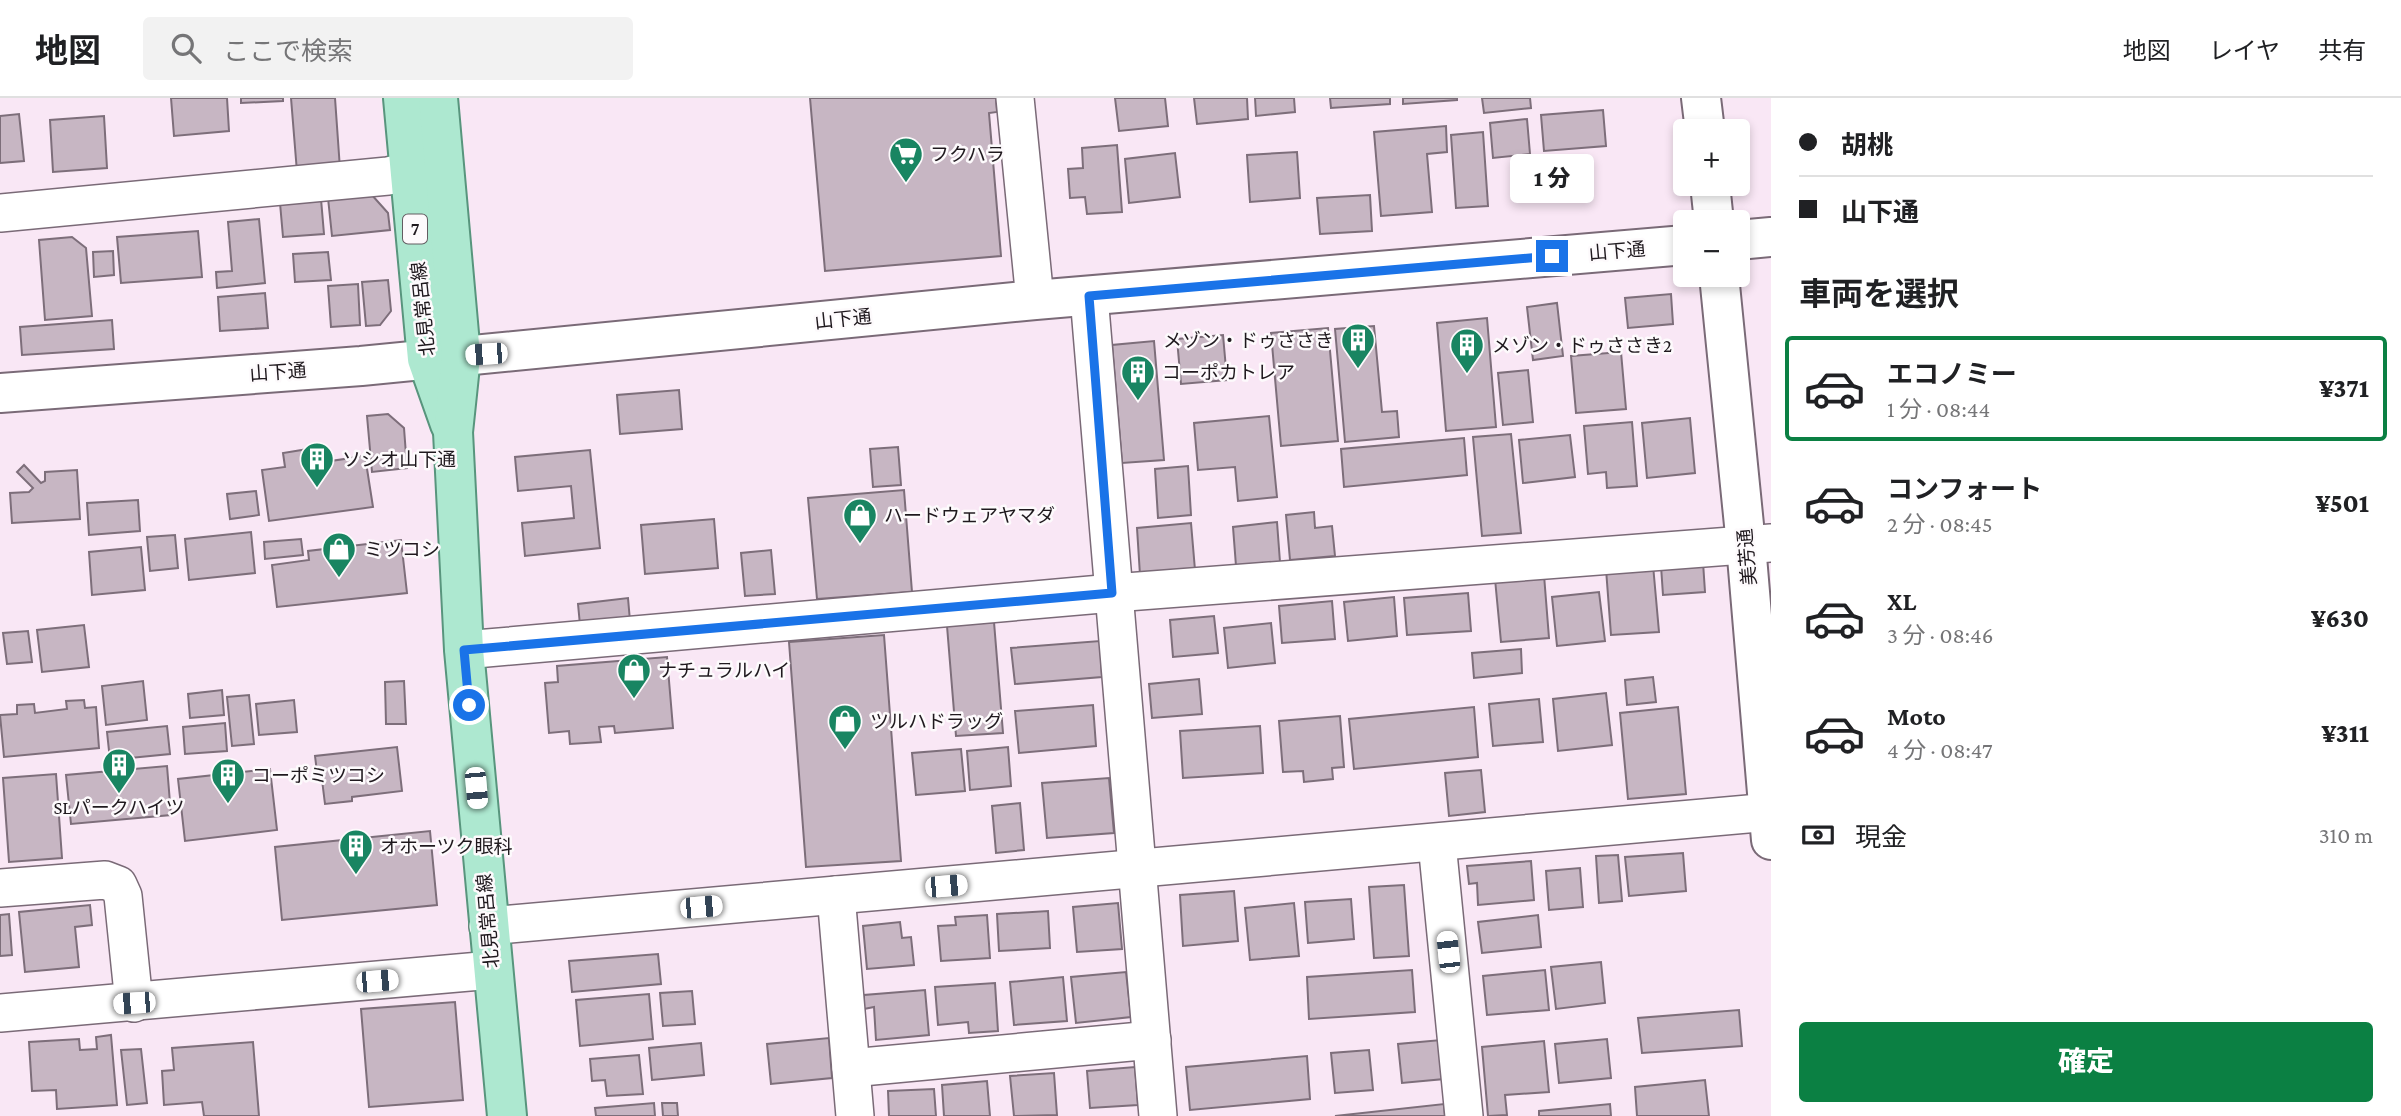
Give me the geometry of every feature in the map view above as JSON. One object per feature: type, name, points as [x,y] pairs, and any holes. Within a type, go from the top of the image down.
[{"type":"main road","name":"北見常呂線","points":[[403,98],[409,171],[444,357],[453,432],[464,650],[507,1116]]},
{"type":"main road","name":"北見常呂線","points":[[438,98],[444,357]]},
{"type":"street","points":[[1015,98],[1035,300]]},
{"type":"street","points":[[1701,98],[1703,119]]},
{"type":"street","points":[[0,213],[375,177],[409,171]]},
{"type":"street","points":[[1750,239],[1771,237]]},
{"type":"street","name":"山下通","points":[[0,393],[361,366],[1035,300],[1673,246]]},
{"type":"street","name":"美芳通","points":[[1721,287],[1758,544],[1770,822]]},
{"type":"street","points":[[1089,296],[1158,1116]]},
{"type":"street","points":[[464,650],[1112,593],[1758,544]]},
{"type":"street","points":[[488,926],[1437,843],[1770,822]]},
{"type":"street","points":[[1437,843],[1464,1116]]},
{"type":"street","points":[[0,888],[105,880],[118,885],[123,896],[134,1003]]},
{"type":"street","points":[[836,895],[855,1116]]},
{"type":"street","points":[[0,1013],[492,971]]},
{"type":"street","points":[[851,1068],[1152,1040]]},
{"type":"building","points":[[171,98],[227,98],[229,131],[174,136]]},
{"type":"building","points":[[241,98],[283,98],[283,101],[241,103]]},
{"type":"building","points":[[291,98],[335,98],[340,169],[297,172]]},
{"type":"building","name":"フクハラ","points":[[810,98],[996,98],[997,112],[989,113],[1001,256],[825,271]]},
{"type":"building","points":[[1115,98],[1165,98],[1168,126],[1119,131]]},
{"type":"building","points":[[1194,98],[1247,98],[1248,119],[1197,124]]},
{"type":"building","points":[[1255,98],[1294,98],[1295,112],[1256,116]]},
{"type":"building","points":[[1330,98],[1390,98],[1390,104],[1331,108]]},
{"type":"building","points":[[1403,98],[1457,98],[1457,100],[1403,104]]},
{"type":"building","points":[[1482,98],[1530,98],[1531,108],[1484,113]]},
{"type":"building","points":[[1603,110],[1606,146],[1544,151],[1541,115]]},
{"type":"building","points":[[19,114],[24,161],[0,163],[0,116]]},
{"type":"building","points":[[104,116],[107,168],[53,172],[50,120]]},
{"type":"building","points":[[1527,119],[1530,154],[1493,158],[1490,123]]},
{"type":"building","points":[[1446,126],[1447,152],[1427,154],[1432,212],[1381,216],[1374,132]]},
{"type":"building","points":[[1483,132],[1488,206],[1456,208],[1451,135]]},
{"type":"building","points":[[1117,145],[1122,212],[1087,214],[1085,197],[1070,198],[1068,169],[1083,168],[1082,148]]},
{"type":"building","points":[[1297,152],[1300,198],[1250,202],[1247,155]]},
{"type":"building","points":[[1175,153],[1180,197],[1129,203],[1125,159]]},
{"type":"building","points":[[371,194],[388,213],[390,230],[332,236],[328,198]]},
{"type":"building","points":[[1370,195],[1372,231],[1320,234],[1317,198]]},
{"type":"building","points":[[321,199],[324,234],[283,237],[280,203]]},
{"type":"building","points":[[259,219],[265,283],[217,288],[216,272],[232,271],[228,222]]},
{"type":"building","points":[[198,231],[202,277],[121,283],[117,237]]},
{"type":"building","points":[[72,237],[86,248],[92,316],[45,320],[39,240]]},
{"type":"building","points":[[113,251],[114,275],[94,277],[93,252]]},
{"type":"building","points":[[328,252],[331,280],[295,282],[293,254]]},
{"type":"building","points":[[388,280],[391,311],[380,325],[366,326],[362,282]]},
{"type":"building","points":[[358,284],[360,325],[331,327],[328,286]]},
{"type":"building","points":[[265,293],[268,328],[220,331],[218,297]]},
{"type":"building","points":[[1671,294],[1673,324],[1628,328],[1625,298]]},
{"type":"building","points":[[1557,303],[1563,356],[1533,360],[1527,307]]},
{"type":"building","name":"メゾン・ドゥささき2","points":[[1487,318],[1496,427],[1446,431],[1437,323]]},
{"type":"building","points":[[112,320],[114,349],[22,355],[20,327]]},
{"type":"building","name":"メゾン・ドゥささき","points":[[1374,326],[1382,412],[1397,411],[1399,437],[1345,442],[1335,329]]},
{"type":"building","points":[[1328,328],[1338,441],[1281,446],[1271,333]]},
{"type":"building","points":[[1223,335],[1227,380],[1181,384],[1177,339]]},
{"type":"building","name":"コーポカトレア","points":[[1154,341],[1164,460],[1122,463],[1112,345]]},
{"type":"building","points":[[1621,352],[1626,409],[1576,413],[1571,356]]},
{"type":"building","points":[[1528,370],[1533,422],[1503,425],[1498,373]]},
{"type":"building","points":[[679,390],[682,429],[620,434],[617,395]]},
{"type":"building","points":[[388,414],[404,428],[407,468],[372,472],[367,416]]},
{"type":"building","points":[[1269,416],[1277,497],[1238,501],[1235,467],[1198,470],[1194,423]]},
{"type":"building","points":[[1690,418],[1695,473],[1647,478],[1642,423]]},
{"type":"building","points":[[1632,422],[1637,486],[1607,488],[1606,472],[1588,474],[1584,426]]},
{"type":"building","points":[[1511,434],[1521,533],[1482,536],[1473,437]]},
{"type":"building","points":[[1570,435],[1575,477],[1523,483],[1519,440]]},
{"type":"building","points":[[1464,438],[1467,475],[1344,487],[1341,449]]},
{"type":"building","points":[[898,447],[901,485],[873,487],[870,449]]},
{"type":"building","name":"ソシオ山下通","points":[[308,449],[310,464],[365,456],[373,507],[269,521],[262,470],[285,467],[283,453]]},
{"type":"building","points":[[590,450],[600,548],[525,556],[522,523],[574,518],[571,486],[518,491],[515,457]]},
{"type":"building","points":[[24,465],[41,483],[45,481],[45,472],[77,470],[80,519],[12,523],[10,493],[29,492],[33,488],[17,472]]},
{"type":"building","points":[[1188,466],[1191,515],[1158,518],[1155,469]]},
{"type":"building","name":"ハードウェアヤマダ","points":[[904,490],[912,592],[817,599],[808,498]]},
{"type":"building","points":[[256,491],[259,515],[230,519],[227,494]]},
{"type":"building","points":[[138,500],[140,531],[89,535],[87,503]]},
{"type":"building","points":[[1314,512],[1315,528],[1332,526],[1335,556],[1290,560],[1286,515]]},
{"type":"building","points":[[714,519],[718,568],[645,574],[641,525]]},
{"type":"building","points":[[1277,522],[1280,562],[1236,566],[1233,527]]},
{"type":"building","points":[[1191,523],[1195,570],[1140,575],[1137,528]]},
{"type":"building","points":[[251,532],[255,573],[189,580],[185,539]]},
{"type":"building","points":[[175,535],[178,568],[150,571],[147,537]]},
{"type":"building","points":[[301,539],[303,555],[265,559],[264,542]]},
{"type":"building","name":"ミツコシ","points":[[401,540],[407,593],[277,607],[272,565],[309,560],[308,551]]},
{"type":"building","points":[[141,547],[145,590],[92,595],[89,552]]},
{"type":"building","points":[[771,550],[775,594],[745,596],[741,553]]},
{"type":"building","points":[[1703,562],[1705,592],[1663,595],[1661,566]]},
{"type":"building","points":[[1653,565],[1659,632],[1611,635],[1606,569]]},
{"type":"building","points":[[1544,575],[1549,638],[1501,642],[1495,579]]},
{"type":"building","points":[[1599,592],[1605,641],[1557,646],[1552,597]]},
{"type":"building","points":[[1468,593],[1471,631],[1407,635],[1404,598]]},
{"type":"building","points":[[1394,597],[1397,636],[1348,641],[1344,602]]},
{"type":"building","points":[[628,598],[630,621],[580,625],[578,604]]},
{"type":"building","points":[[1332,601],[1335,639],[1282,643],[1279,606]]},
{"type":"building","points":[[1214,616],[1218,653],[1173,657],[1170,620]]},
{"type":"building","points":[[994,622],[1003,733],[956,736],[947,626]]},
{"type":"building","points":[[1271,623],[1275,663],[1228,668],[1224,628]]},
{"type":"building","points":[[84,625],[89,667],[42,672],[37,630]]},
{"type":"building","points":[[28,631],[32,662],[7,664],[3,633]]},
{"type":"building","name":"ツルハドラッグ","points":[[884,635],[901,861],[806,867],[789,642]]},
{"type":"building","points":[[1100,641],[1102,677],[1015,684],[1011,648]]},
{"type":"building","points":[[1521,649],[1522,673],[1474,678],[1472,653]]},
{"type":"building","points":[[667,657],[673,728],[615,733],[614,726],[599,727],[601,742],[570,744],[569,731],[549,733],[545,683],[558,682],[557,666]]},
{"type":"building","points":[[1653,677],[1656,702],[1627,705],[1625,680]]},
{"type":"building","points":[[1199,679],[1202,714],[1152,718],[1149,684]]},
{"type":"building","points":[[143,681],[147,720],[106,725],[102,686]]},
{"type":"building","points":[[404,681],[406,724],[386,724],[385,682]]},
{"type":"building","points":[[222,690],[224,715],[190,718],[188,694]]},
{"type":"building","points":[[1606,693],[1612,745],[1558,751],[1553,699]]},
{"type":"building","points":[[249,695],[254,744],[232,746],[227,697]]},
{"type":"building","points":[[1539,699],[1543,742],[1493,746],[1489,704]]},
{"type":"building","points":[[84,700],[85,708],[96,707],[99,748],[4,757],[0,715],[17,714],[17,705],[34,704],[35,713],[67,709],[66,701]]},
{"type":"building","points":[[294,700],[297,732],[259,735],[256,704]]},
{"type":"building","points":[[1093,705],[1096,746],[1019,753],[1015,711]]},
{"type":"building","points":[[1474,707],[1478,757],[1354,769],[1349,719]]},
{"type":"building","points":[[1678,707],[1686,794],[1628,799],[1620,713]]},
{"type":"building","points":[[1340,716],[1344,767],[1332,768],[1333,779],[1304,782],[1303,771],[1283,772],[1279,721]]},
{"type":"building","points":[[225,723],[227,751],[185,754],[183,727]]},
{"type":"building","points":[[167,726],[170,754],[110,760],[107,732]]},
{"type":"building","points":[[1260,726],[1263,773],[1183,778],[1180,731]]},
{"type":"building","points":[[397,747],[402,791],[352,797],[352,801],[325,804],[315,756]]},
{"type":"building","points":[[1008,747],[1011,786],[970,790],[967,751]]},
{"type":"building","points":[[961,749],[965,791],[916,795],[912,753]]},
{"type":"building","name":"SLパークハイツ","points":[[167,766],[171,815],[71,824],[66,775]]},
{"type":"building","name":"コーポミツコシ","points":[[270,769],[277,830],[185,841],[178,779]]},
{"type":"building","points":[[1481,770],[1485,812],[1449,816],[1445,773]]},
{"type":"building","points":[[56,774],[62,858],[9,862],[3,778]]},
{"type":"building","points":[[1109,778],[1114,833],[1047,838],[1042,783]]},
{"type":"building","points":[[1020,803],[1024,850],[996,853],[992,806]]},
{"type":"building","name":"オホーツク眼科","points":[[430,831],[437,905],[282,920],[275,847]]},
{"type":"building","points":[[1683,853],[1686,891],[1629,896],[1625,857]]},
{"type":"building","points":[[1618,855],[1622,901],[1599,903],[1596,856]]},
{"type":"building","points":[[1531,861],[1534,900],[1478,905],[1477,883],[1469,884],[1467,866]]},
{"type":"building","points":[[1580,868],[1583,907],[1549,910],[1546,871]]},
{"type":"building","points":[[1404,885],[1409,956],[1374,958],[1369,887]]},
{"type":"building","points":[[1234,891],[1238,941],[1183,946],[1180,895]]},
{"type":"building","points":[[1351,899],[1354,939],[1308,943],[1305,902]]},
{"type":"building","points":[[1118,903],[1122,949],[1077,952],[1073,907]]},
{"type":"building","points":[[1294,903],[1299,956],[1250,960],[1245,908]]},
{"type":"building","points":[[90,905],[92,925],[75,927],[79,967],[25,972],[19,912]]},
{"type":"building","points":[[1048,911],[1050,948],[999,951],[997,914]]},
{"type":"building","points":[[9,914],[12,955],[0,956],[0,915]]},
{"type":"building","points":[[987,915],[990,958],[941,961],[938,926],[956,925],[955,917]]},
{"type":"building","points":[[1538,915],[1541,947],[1482,953],[1478,922]]},
{"type":"building","points":[[900,922],[902,938],[911,937],[914,965],[867,969],[863,926]]},
{"type":"building","points":[[658,954],[661,984],[572,992],[569,961]]},
{"type":"building","points":[[1601,962],[1605,1003],[1556,1009],[1551,967]]},
{"type":"building","points":[[1412,970],[1415,1012],[1309,1019],[1307,977]]},
{"type":"building","points":[[1545,970],[1549,1010],[1487,1015],[1483,976]]},
{"type":"building","points":[[1126,972],[1131,1017],[1076,1023],[1071,977]]},
{"type":"building","points":[[1063,977],[1067,1021],[1014,1025],[1010,982]]},
{"type":"building","points":[[995,983],[998,1031],[969,1033],[968,1022],[938,1025],[935,987]]},
{"type":"building","points":[[925,990],[929,1035],[876,1040],[874,1007],[864,1009],[864,995]]},
{"type":"building","points":[[692,991],[695,1024],[663,1026],[660,993]]},
{"type":"building","points":[[649,994],[653,1039],[580,1046],[576,1000]]},
{"type":"building","points":[[455,1002],[463,1100],[369,1107],[361,1009]]},
{"type":"building","points":[[1739,1010],[1742,1046],[1642,1053],[1638,1018]]},
{"type":"building","points":[[111,1035],[117,1105],[57,1109],[56,1090],[32,1091],[29,1042],[79,1039],[80,1050],[97,1049],[96,1037]]},
{"type":"building","points":[[829,1038],[832,1078],[771,1084],[767,1044]]},
{"type":"building","points":[[1607,1039],[1611,1078],[1559,1083],[1555,1044]]},
{"type":"building","points":[[1441,1040],[1444,1079],[1402,1083],[1398,1044]]},
{"type":"building","points":[[1544,1041],[1549,1092],[1505,1095],[1507,1115],[1488,1116],[1482,1047]]},
{"type":"building","points":[[253,1042],[259,1116],[204,1116],[202,1102],[164,1105],[162,1071],[174,1070],[172,1048]]},
{"type":"building","points":[[701,1043],[704,1075],[652,1080],[649,1048]]},
{"type":"building","points":[[141,1049],[147,1103],[127,1105],[121,1050]]},
{"type":"building","points":[[1369,1050],[1373,1090],[1335,1093],[1331,1053]]},
{"type":"building","points":[[639,1055],[643,1094],[607,1096],[605,1080],[592,1081],[590,1059]]},
{"type":"building","points":[[1307,1056],[1310,1099],[1190,1110],[1186,1067]]},
{"type":"building","points":[[1135,1067],[1138,1105],[1090,1108],[1087,1071]]},
{"type":"building","points":[[1054,1073],[1057,1115],[1014,1116],[1010,1076]]},
{"type":"building","points":[[1705,1080],[1709,1116],[1637,1116],[1635,1087]]},
{"type":"building","points":[[987,1081],[990,1116],[944,1116],[942,1085]]},
{"type":"building","points":[[934,1089],[936,1116],[889,1116],[888,1091]]},
{"type":"building","points":[[654,1103],[655,1116],[596,1116],[595,1108]]},
{"type":"building","points":[[662,1103],[677,1103],[678,1116],[663,1116]]},
{"type":"building","points":[[1444,1104],[1445,1116],[1335,1116]]},
{"type":"building","points":[[1610,1104],[1611,1116],[1539,1116],[1539,1111]]},
{"type":"place","name":"フクハラ","points":[[906,184]]},
{"type":"place","name":"メゾン・ドゥささき","points":[[1358,370]]},
{"type":"place","name":"メゾン・ドゥささき2","points":[[1467,375]]},
{"type":"place","name":"コーポカトレア","points":[[1138,402]]},
{"type":"place","name":"ソシオ山下通","points":[[317,489]]},
{"type":"place","name":"ハードウェアヤマダ","points":[[860,545]]},
{"type":"place","name":"ミツコシ","points":[[339,579]]},
{"type":"place","name":"ナチュラルハイ","points":[[634,700]]},
{"type":"place","name":"ツルハドラッグ","points":[[845,751]]},
{"type":"place","name":"SLパークハイツ","points":[[119,795]]},
{"type":"place","name":"コーポミツコシ","points":[[228,805]]},
{"type":"place","name":"オホーツク眼科","points":[[356,876]]},
{"type":"route","points":[[469,705],[464,650],[1112,593],[1089,296],[1552,256]]}]
